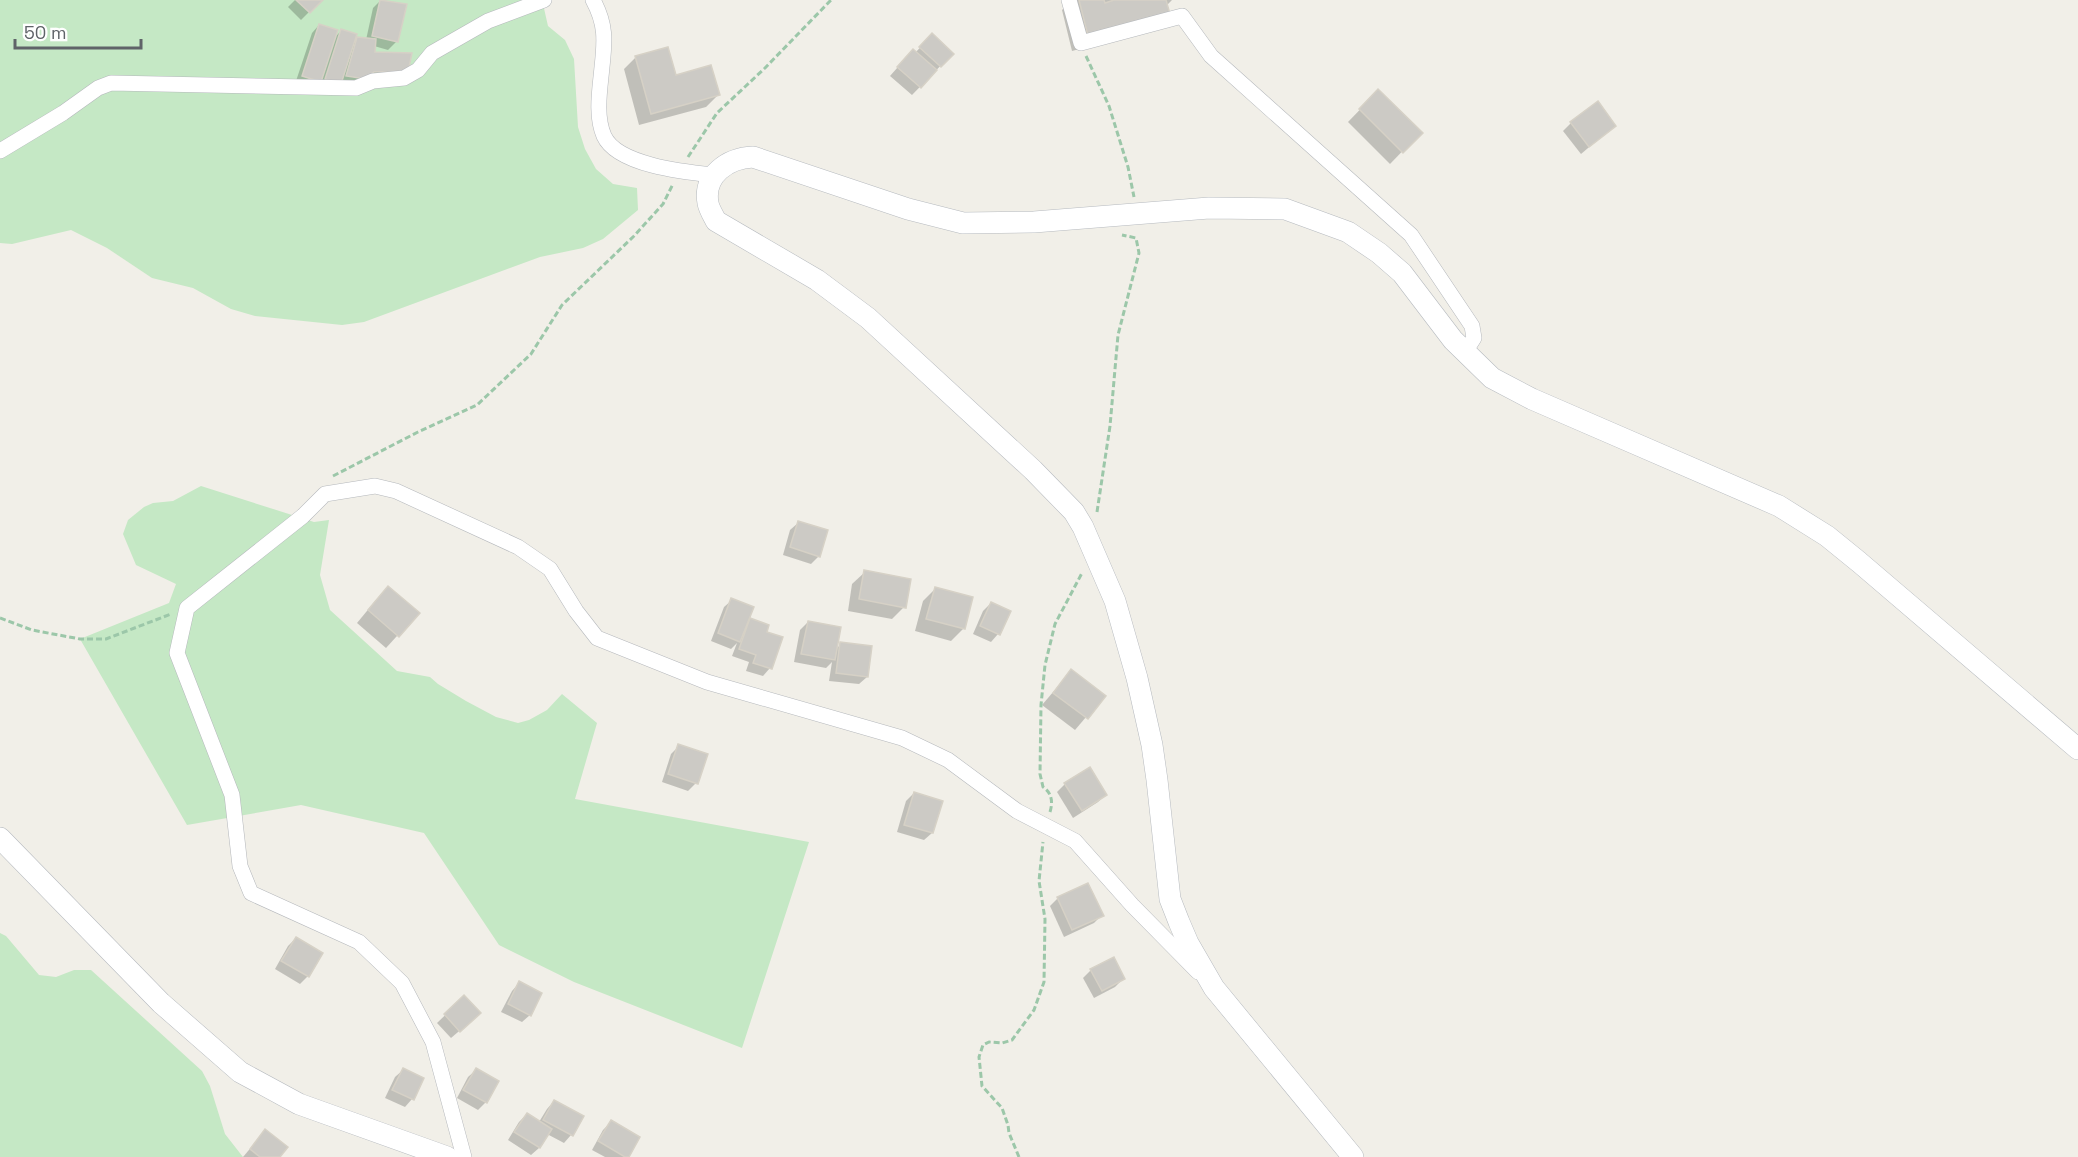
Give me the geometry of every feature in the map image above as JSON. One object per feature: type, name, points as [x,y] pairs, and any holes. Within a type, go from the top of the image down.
[{"type":"street","points":[[0,151],[63,113],[98,88],[111,83],[356,88],[373,81],[404,78],[418,70],[432,53],[488,21],[544,0]]},
{"type":"street","points":[[593,0],[602,17],[604,46],[599,102],[604,137],[614,149],[624,156],[680,171],[713,175]]},
{"type":"street","points":[[1069,0],[1081,43],[1182,16],[1211,56],[1411,235],[1472,326],[1474,338],[1465,352]]},
{"type":"street","points":[[1214,988],[1188,943],[1170,899],[1157,780],[1137,678],[1115,601],[1074,512],[868,318],[817,280],[716,221],[708,206],[707,195],[713,175],[726,163],[753,157],[908,209],[963,223],[1018,223],[1209,208],[1285,209],[1348,232],[1379,253],[1402,273],[1453,340],[1492,378],[1532,399],[1779,506],[1827,536],[2078,748]]},
{"type":"street","points":[[464,1157],[433,1042],[402,983],[359,942],[251,893],[240,866],[232,795],[177,653],[187,608],[303,516],[325,494],[375,486],[396,491],[518,547],[550,569],[576,611],[597,638],[707,682],[902,738],[948,760],[1017,811],[1076,841],[1132,905],[1214,988],[1353,1157]]},
{"type":"street","points":[[0,838],[161,1003],[240,1072],[299,1104],[447,1157]]},
{"type":"path","points":[[325,494],[330,479],[339,472],[477,405],[531,354],[562,305],[634,236],[663,204],[698,140],[717,113],[765,68],[831,0]]},
{"type":"path","points":[[1081,43],[1109,106],[1128,167],[1138,215]]},
{"type":"path","points":[[1096,516],[1110,426],[1118,335],[1139,253],[1136,238],[1103,229],[1102,217]]},
{"type":"path","points":[[1019,1157],[1002,1108],[982,1086],[979,1057],[983,1045],[989,1042],[1002,1043],[1012,1040],[1034,1010],[1044,982],[1046,918],[1039,880],[1044,838],[1052,806],[1051,796],[1043,787],[1040,774],[1041,705],[1045,665],[1055,624],[1093,550]]},
{"type":"path","points":[[0,618],[32,630],[80,639],[106,639],[187,608]]},
{"type":"green space","points":[[0,0],[547,0],[543,4],[548,26],[565,40],[574,59],[578,127],[585,149],[596,169],[613,184],[637,188],[638,210],[603,239],[583,248],[540,257],[364,322],[342,325],[255,316],[231,309],[193,288],[152,278],[107,248],[71,230],[12,244],[0,243]]},
{"type":"green space","points":[[201,486],[314,522],[329,520],[320,575],[330,610],[397,671],[430,677],[466,701],[496,717],[518,723],[547,710],[562,694],[597,723],[575,799],[809,842],[742,1048],[574,982],[499,945],[424,833],[301,805],[187,825],[80,639],[169,603],[176,584],[136,565],[123,534],[128,520],[144,507],[153,503],[173,501]]},
{"type":"green space","points":[[0,933],[6,936],[39,975],[56,977],[74,970],[91,970],[202,1071],[210,1086],[225,1134],[243,1157],[0,1157]]},
{"type":"building","points":[[296,0],[323,0],[310,13]]},
{"type":"building","points":[[380,0],[407,4],[398,42],[372,36]]},
{"type":"building","points":[[1079,0],[1104,0],[1105,3],[1114,0],[1166,0],[1170,14],[1088,36]]},
{"type":"building","points":[[319,24],[338,30],[321,82],[302,76]]},
{"type":"building","points":[[341,29],[357,34],[341,84],[325,79]]},
{"type":"building","points":[[932,33],[954,54],[941,67],[919,47]]},
{"type":"building","points":[[357,37],[376,39],[375,52],[412,53],[408,72],[374,72],[366,79],[346,76]]},
{"type":"building","points":[[668,47],[676,75],[711,65],[720,95],[651,114],[635,56]]},
{"type":"building","points":[[913,49],[937,70],[921,88],[897,67]]},
{"type":"building","points":[[1378,89],[1423,133],[1403,153],[1359,109]]},
{"type":"building","points":[[1598,101],[1616,126],[1589,147],[1570,122]]},
{"type":"building","points":[[798,521],[828,530],[820,557],[790,547]]},
{"type":"building","points":[[864,570],[911,579],[906,608],[859,599]]},
{"type":"building","points":[[388,586],[420,613],[399,637],[368,610]]},
{"type":"building","points":[[935,587],[973,597],[965,629],[926,619]]},
{"type":"building","points":[[731,598],[754,607],[740,642],[718,633]]},
{"type":"building","points":[[991,602],[1011,611],[1000,635],[980,626]]},
{"type":"building","points":[[750,618],[769,625],[767,632],[783,637],[772,669],[753,663],[756,655],[739,649]]},
{"type":"building","points":[[808,621],[841,627],[835,660],[801,654]]},
{"type":"building","points":[[840,642],[872,646],[868,677],[836,673]]},
{"type":"building","points":[[1071,669],[1106,696],[1088,719],[1053,693]]},
{"type":"building","points":[[678,744],[708,754],[698,784],[668,774]]},
{"type":"building","points":[[1090,767],[1107,795],[1082,811],[1064,783]]},
{"type":"building","points":[[914,792],[943,801],[933,833],[904,825]]},
{"type":"building","points":[[1088,883],[1104,916],[1072,930],[1057,897]]},
{"type":"building","points":[[296,937],[323,953],[309,977],[281,961]]},
{"type":"building","points":[[1114,957],[1125,979],[1102,991],[1090,969]]},
{"type":"building","points":[[519,981],[542,993],[531,1016],[508,1004]]},
{"type":"building","points":[[464,995],[481,1013],[460,1032],[444,1014]]},
{"type":"building","points":[[403,1068],[424,1078],[414,1100],[392,1090]]},
{"type":"building","points":[[476,1068],[499,1081],[487,1103],[463,1090]]},
{"type":"building","points":[[554,1100],[584,1116],[573,1136],[543,1120]]},
{"type":"building","points":[[527,1113],[552,1129],[540,1148],[514,1132]]},
{"type":"building","points":[[611,1120],[640,1137],[629,1157],[625,1157],[598,1141]]},
{"type":"building","points":[[265,1129],[288,1147],[280,1157],[260,1157],[250,1149]]}]
